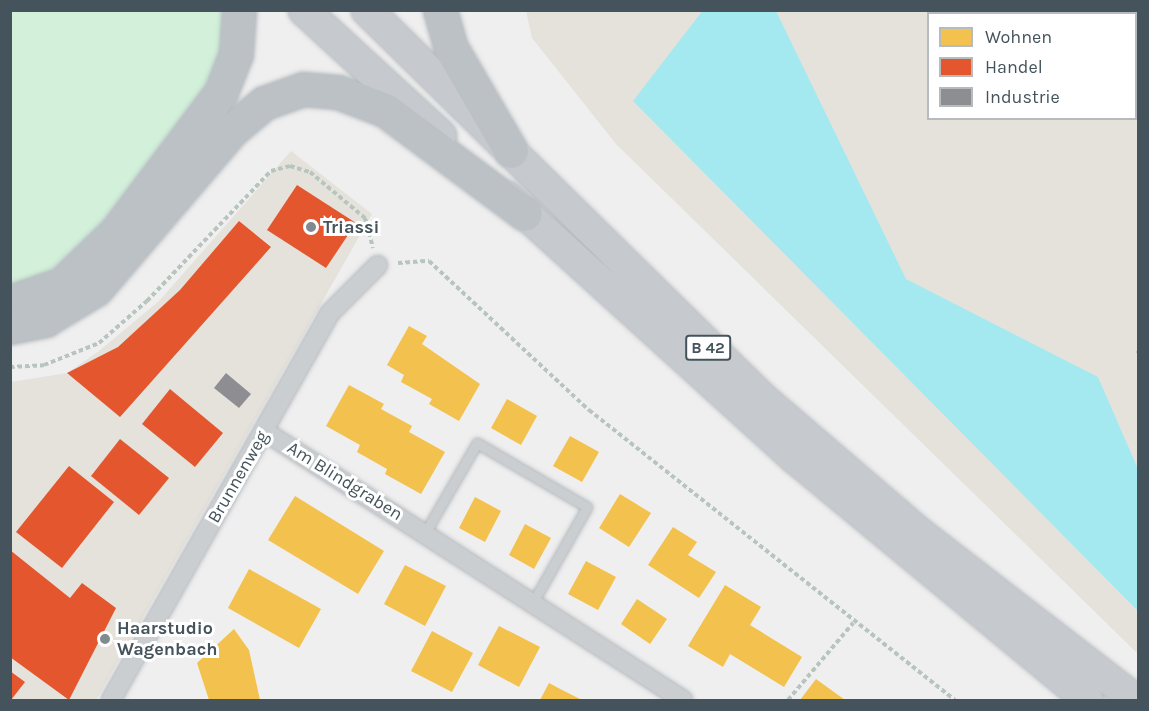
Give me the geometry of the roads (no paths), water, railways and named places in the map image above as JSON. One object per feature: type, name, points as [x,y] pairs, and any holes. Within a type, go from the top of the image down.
[{"type":"highway","points":[[10,302],[62,284],[116,232],[221,93],[236,54],[239,10]]},
{"type":"highway","points":[[440,10],[451,48],[511,151]]},
{"type":"highway","points":[[10,327],[45,320],[96,289],[232,130],[264,103],[303,89],[338,92],[385,110],[525,214]]},
{"type":"main road","name":"B 42","points":[[304,10],[795,459],[1088,700]]},
{"type":"main road","name":"B 42","points":[[367,10],[511,151],[653,296],[832,460],[1045,635],[1135,700]]},
{"type":"street","name":"Brunnenweg","points":[[111,700],[329,314],[378,264]]},
{"type":"street","name":"Am Blindgraben","points":[[264,431],[426,531],[683,700]]},
{"type":"lane","points":[[426,531],[477,443],[587,507],[533,602]]},
{"type":"water","points":[[703,10],[776,11],[906,279],[1098,377],[1138,469],[1138,611],[633,101]]},
{"type":"place","name":"Triassi","points":[[311,227]]},
{"type":"place","name":"Haarstudio Wagenbach","points":[[105,639]]}]
